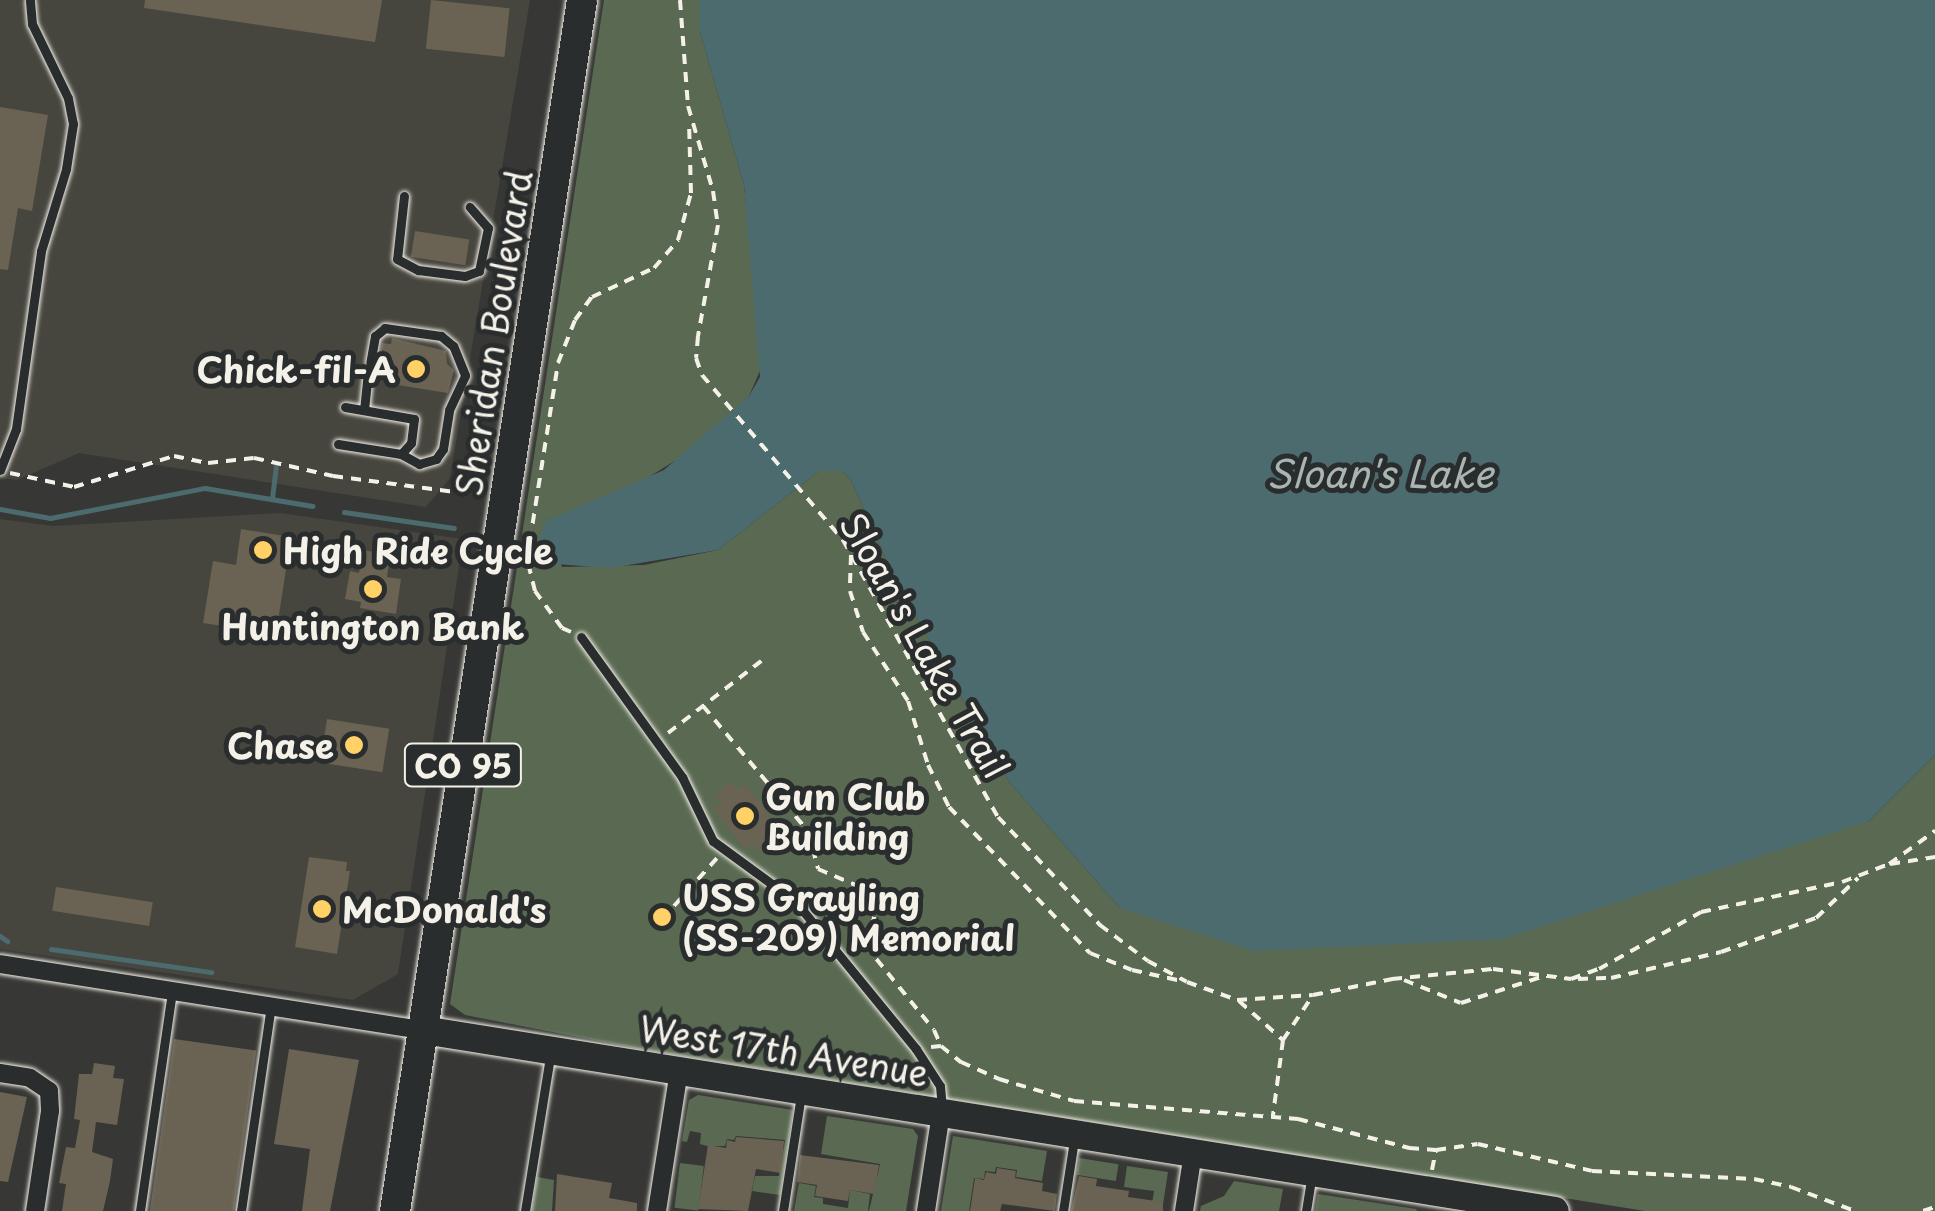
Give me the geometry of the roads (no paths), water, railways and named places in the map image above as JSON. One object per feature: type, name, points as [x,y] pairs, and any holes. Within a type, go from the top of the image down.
[{"type":"main road","name":"Sheridan Boulevard","points":[[394,1211],[582,0]]},
{"type":"street","name":"West 17th Avenue","points":[[0,964],[1555,1211]]},
{"type":"street","points":[[656,1211],[679,1071]]},
{"type":"street","points":[[0,1073],[30,1078],[49,1091],[50,1111],[35,1211]]},
{"type":"street","points":[[926,1211],[941,1113]]},
{"type":"street","points":[[1184,1211],[1194,1153]]},
{"type":"lane","points":[[0,470],[41,251],[66,170],[73,124],[68,98],[32,24],[30,0]]},
{"type":"lane","points":[[404,196],[397,258],[418,270],[466,276],[479,271],[488,228],[470,208]]},
{"type":"lane","points":[[338,444],[401,454],[420,464],[436,459],[443,449],[449,410],[462,385],[464,365],[441,336],[386,328],[375,336],[364,410]]},
{"type":"lane","points":[[345,407],[414,418],[411,443],[401,454]]},
{"type":"lane","points":[[581,637],[657,742],[723,852],[794,901],[916,1049],[940,1086],[941,1113]]},
{"type":"lane","points":[[140,1211],[172,991]]},
{"type":"lane","points":[[241,1211],[271,1006]]},
{"type":"lane","points":[[525,1211],[551,1050]]},
{"type":"lane","points":[[783,1211],[801,1091]]},
{"type":"lane","points":[[1063,1211],[1075,1135]]},
{"type":"lane","points":[[1306,1211],[1312,1172]]},
{"type":"water","name":"Sloan's Lake","points":[[700,0],[1935,0],[1935,755],[1869,821],[1503,939],[1254,951],[1120,908],[1010,783],[896,581],[850,478],[842,471],[819,471],[718,550],[610,568],[543,563],[536,547],[546,521],[664,470],[749,396],[760,377],[744,185],[700,32]]},
{"type":"waterway","points":[[272,498],[276,466]]},
{"type":"waterway","points":[[0,509],[50,518],[205,488],[312,506]]},
{"type":"waterway","points":[[344,512],[454,528]]},
{"type":"waterway","points":[[0,936],[7,941]]},
{"type":"waterway","points":[[51,949],[211,972]]},
{"type":"place","name":"Chick-fil-A","points":[[416,369]]},
{"type":"place","name":"High Ride Cycle","points":[[263,550]]},
{"type":"place","name":"Huntington Bank","points":[[373,589]]},
{"type":"place","name":"Chase","points":[[354,745]]},
{"type":"place","name":"Gun Club Building","points":[[745,816]]},
{"type":"place","name":"McDonald's","points":[[322,909]]},
{"type":"place","name":"USS Grayling (SS-209) Memorial","points":[[662,917]]}]
